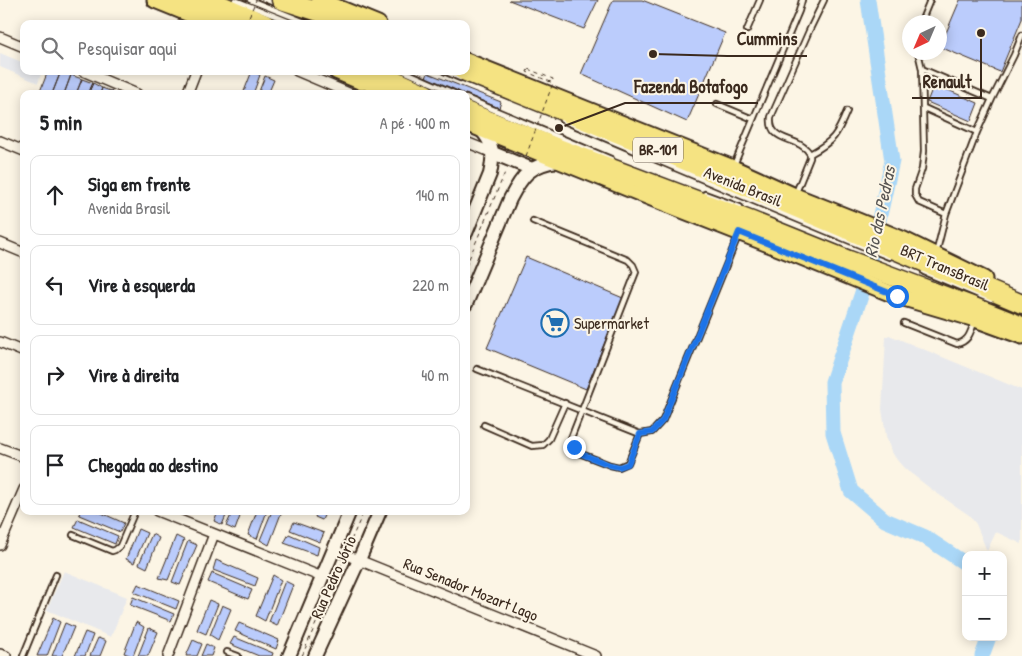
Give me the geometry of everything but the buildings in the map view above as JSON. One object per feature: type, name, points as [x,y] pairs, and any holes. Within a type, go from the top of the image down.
[{"type":"highway","points":[[180,0],[226,20]]},
{"type":"highway","points":[[210,0],[231,4],[258,20]]},
{"type":"highway","points":[[270,0],[321,20]]},
{"type":"highway","points":[[282,0],[344,20]]},
{"type":"highway","points":[[231,4],[253,20]]},
{"type":"highway","points":[[358,75],[385,90]]},
{"type":"highway","points":[[385,75],[417,90]]},
{"type":"highway","name":"Avenida Brasil","points":[[462,75],[676,157],[855,232],[892,266],[969,305],[1022,326]]},
{"type":"highway","name":"Avenida Brasil","points":[[470,113],[745,218],[849,269],[892,266],[1022,304]]},
{"type":"main road","points":[[155,0],[204,20]]},
{"type":"main road","points":[[319,0],[368,20]]},
{"type":"main road","name":"Avenida Brasil","points":[[470,63],[733,168],[795,196],[855,232]]},
{"type":"main road","points":[[346,75],[384,90]]},
{"type":"main road","points":[[470,223],[490,174],[493,153],[485,134],[473,126]]},
{"type":"main road","name":"Avenida Brasil","points":[[473,126],[739,232],[849,269]]},
{"type":"main road","points":[[493,153],[532,169]]},
{"type":"main road","points":[[470,294],[510,198],[521,179],[541,164],[558,161]]},
{"type":"main road","name":"Avenida Brasil","points":[[1022,295],[935,256],[892,266],[912,302],[975,319],[1022,336]]},
{"type":"main road","name":"Rua Pedro Jório","points":[[289,656],[322,577],[340,552],[349,515]]},
{"type":"main road","name":"Rua Pedro Jório","points":[[315,656],[378,515]]},
{"type":"street","points":[[0,37],[20,45]]},
{"type":"street","points":[[92,75],[128,90]]},
{"type":"street","points":[[189,90],[194,75]]},
{"type":"street","points":[[306,75],[342,90]]},
{"type":"street","points":[[0,141],[20,149]]},
{"type":"street","points":[[470,144],[493,153]]},
{"type":"street","points":[[0,243],[20,251]]},
{"type":"street","points":[[0,342],[20,350]]},
{"type":"street","points":[[0,448],[20,456]]},
{"type":"street","points":[[0,545],[20,498]]},
{"type":"street","points":[[167,515],[322,577]]},
{"type":"street","points":[[168,656],[214,534]]},
{"type":"street","name":"Rua Senador Mozart Lago","points":[[340,552],[596,656]]},
{"type":"street","points":[[0,654],[6,656]]},
{"type":"lane","points":[[250,0],[300,20]]},
{"type":"lane","points":[[747,30],[760,0]]},
{"type":"lane","points":[[733,168],[802,0]]},
{"type":"lane","points":[[795,196],[810,154],[805,147],[774,132],[770,124],[824,0]]},
{"type":"lane","points":[[924,15],[930,0]]},
{"type":"lane","points":[[231,4],[282,20]]},
{"type":"lane","points":[[935,256],[946,214],[977,132],[1022,34]]},
{"type":"lane","points":[[920,60],[924,108],[924,151],[922,169],[915,189],[915,195],[919,202],[927,207],[946,214]]},
{"type":"lane","points":[[922,69],[992,99]]},
{"type":"lane","points":[[413,75],[447,90]]},
{"type":"lane","points":[[470,100],[618,161]]},
{"type":"lane","points":[[717,104],[754,119]]},
{"type":"lane","points":[[924,108],[977,132]]},
{"type":"lane","points":[[810,154],[832,140],[847,111]]},
{"type":"lane","points":[[560,120],[855,232]]},
{"type":"lane","points":[[697,191],[742,208]]},
{"type":"lane","points":[[533,221],[628,260],[633,265],[636,272],[571,438],[574,447],[579,453],[619,467],[628,464],[640,434]]},
{"type":"lane","points":[[477,369],[640,434],[652,432],[663,420],[739,232]]},
{"type":"lane","name":"BRT TransBrasil","points":[[919,270],[998,303]]},
{"type":"lane","points":[[904,323],[957,344],[964,343],[969,336],[975,319]]},
{"type":"lane","points":[[484,425],[532,446],[543,445],[549,439],[564,404]]},
{"type":"lane","points":[[73,535],[112,551],[120,546],[133,515]]},
{"type":"lane","points":[[23,656],[56,575]]},
{"type":"lane","points":[[227,652],[238,656]]},
{"type":"path","points":[[248,20],[256,0]]},
{"type":"path","points":[[526,156],[553,83],[527,72],[528,69]]},
{"type":"path","points":[[470,257],[511,160]]},
{"type":"path","points":[[302,656],[340,552],[362,515]]},
{"type":"shaded area","points":[[0,53],[20,61],[20,75],[41,75],[38,83],[0,67]]},
{"type":"shaded area","points":[[889,335],[1022,390],[1022,544],[996,532],[987,551],[976,524],[969,515],[904,468],[891,451],[886,436],[882,409],[886,337]]},
{"type":"shaded area","points":[[64,571],[127,597],[111,637],[47,610]]},
{"type":"waterway","name":"Rio das Pedras","points":[[868,0],[892,161],[864,287],[832,382],[833,433],[851,491],[885,520],[925,537],[962,561]]},
{"type":"waterway","name":"Rio das Pedras","points":[[982,656],[988,641]]},
{"type":"place","name":"Renault","points":[[981,33]]},
{"type":"place","name":"Cummins","points":[[653,54]]},
{"type":"place","name":"Fazenda Botafogo","points":[[559,128]]},
{"type":"place","name":"Supermarket","points":[[555,323]]},
{"type":"route","points":[[574,447],[579,453],[619,467],[628,464],[640,434],[652,432],[663,420],[739,232],[897,296]]}]
